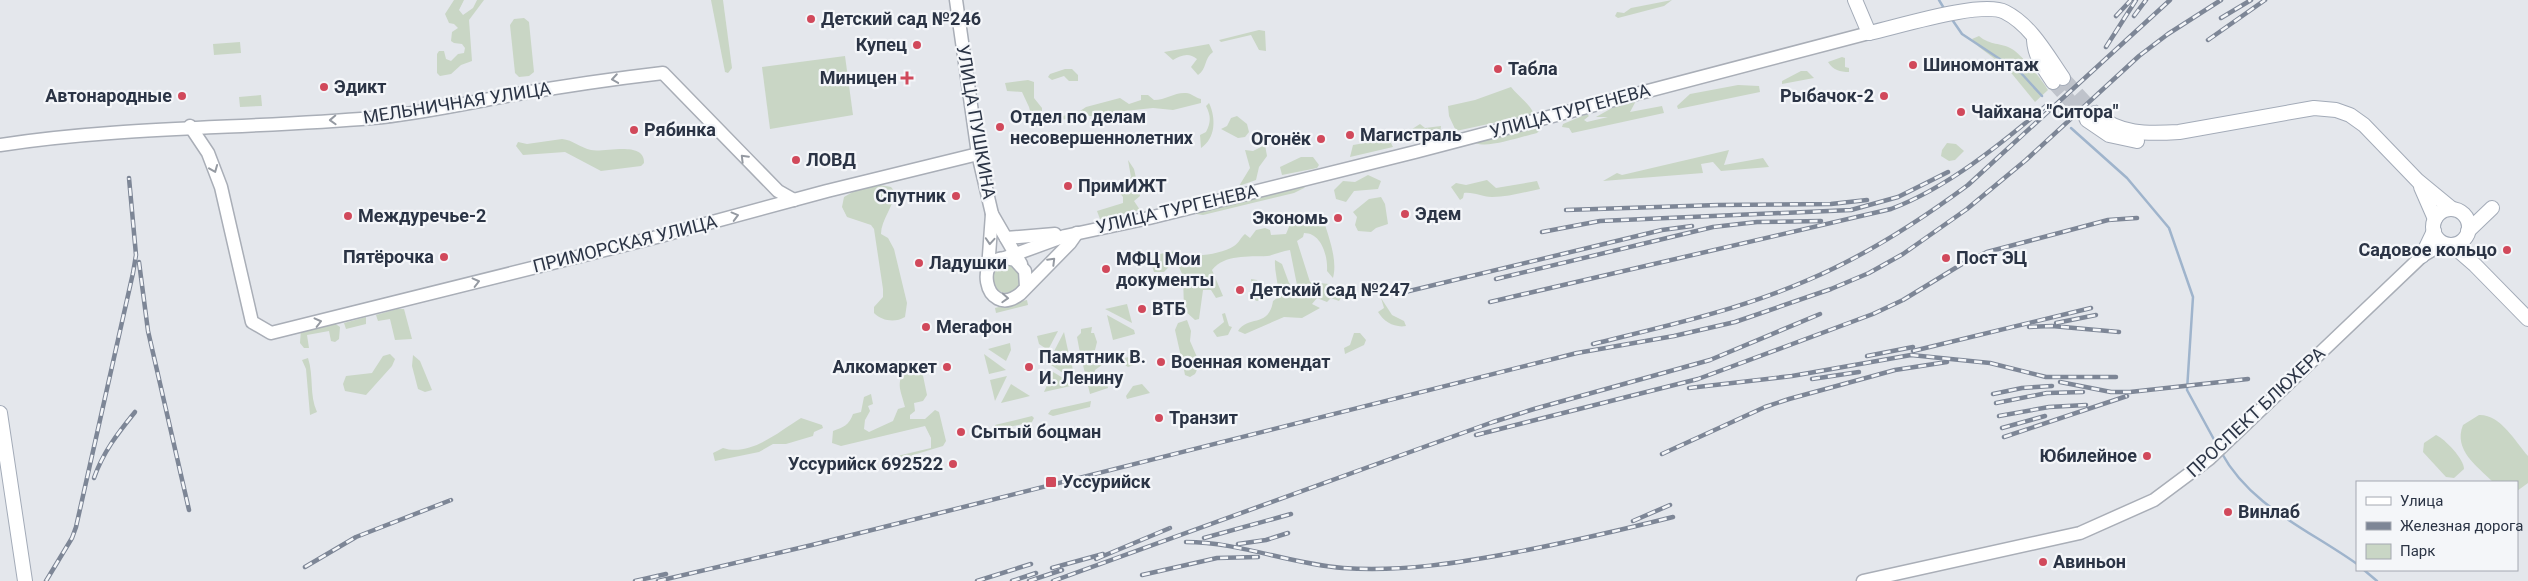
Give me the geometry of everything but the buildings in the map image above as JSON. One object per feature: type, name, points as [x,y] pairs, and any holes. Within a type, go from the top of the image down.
[{"type":"main road","name":"УЛИЦА ПУШКИНА","points":[[956,0],[978,154],[992,214],[1021,264]]},
{"type":"main road","points":[[1854,0],[1869,33]]},
{"type":"main road","name":"УЛИЦА ТУРГЕНЕВА","points":[[1005,258],[1077,233],[1149,218],[1415,152],[1944,15],[1987,9],[2004,12],[2021,22],[2034,36],[2058,80]]},
{"type":"main road","name":"МЕЛЬНИЧНАЯ УЛИЦА","points":[[0,145],[69,136],[190,126],[270,125],[402,115],[509,95],[663,72],[778,191],[794,200]]},
{"type":"main road","points":[[2091,116],[2126,131],[2140,133],[2179,132],[2314,108],[2336,110],[2350,115],[2364,125],[2418,182],[2452,209],[2465,216],[2467,234],[2475,265]]},
{"type":"main road","name":"ПРИМОРСКАЯ УЛИЦА","points":[[190,126],[208,154],[221,187],[252,322],[271,333],[657,238],[794,200],[978,154]]},
{"type":"main road","points":[[2418,182],[2439,240],[2448,244],[2475,265],[2528,319]]},
{"type":"main road","points":[[2448,244],[2467,234],[2492,208]]},
{"type":"main road","points":[[2422,256],[2434,225],[2442,212],[2452,209]]},
{"type":"main road","name":"УЛИЦА ПУШКИНА","points":[[988,269],[992,214]]},
{"type":"main road","name":"УЛИЦА ТУРГЕНЕВА","points":[[1006,238],[1077,233]]},
{"type":"main road","name":"УЛИЦА ТУРГЕНЕВА","points":[[1026,287],[1070,243],[1077,233]]},
{"type":"main road","name":"ПРОСПЕКТ БЛЮХЕРА","points":[[1863,581],[2080,533],[2154,500],[2209,459],[2422,256],[2448,244]]},
{"type":"main road","points":[[1005,258],[1015,260],[1021,264],[1026,274],[1026,287],[1014,298],[1008,300],[997,298],[989,291],[986,284],[988,269],[995,262],[1005,258]]},
{"type":"main road","points":[[0,414],[25,581]]},
{"type":"green space","points":[[454,0],[464,0],[459,10],[463,15],[473,8],[477,0],[484,0],[469,20],[472,61],[461,65],[451,74],[440,76],[437,73],[437,54],[439,51],[444,51],[446,59],[451,61],[458,54],[464,53],[465,48],[462,44],[451,41],[452,32],[458,28],[454,24],[449,23],[445,14]]},
{"type":"green space","points":[[711,0],[723,0],[732,68],[728,73],[725,72]]},
{"type":"green space","points":[[1672,0],[1664,6],[1618,18],[1615,16],[1617,12],[1624,13],[1631,8]]},
{"type":"green space","points":[[524,18],[529,22],[534,72],[529,76],[519,77],[515,73],[510,25],[514,19]]},
{"type":"green space","points":[[1259,30],[1265,31],[1266,51],[1259,50],[1251,35],[1221,42],[1219,40]]},
{"type":"green space","points":[[1979,36],[2016,52],[2048,90],[2035,102],[2008,69],[1979,47],[1972,39]]},
{"type":"green space","points":[[240,42],[241,53],[214,55],[213,44]]},
{"type":"green space","points":[[1209,44],[1213,52],[1198,75],[1191,67],[1197,59],[1185,55],[1173,60],[1164,52]]},
{"type":"green space","points":[[845,56],[853,115],[770,129],[762,67]]},
{"type":"green space","points":[[1842,57],[1845,58],[1845,67],[1849,68],[1849,72],[1837,70],[1828,62]]},
{"type":"green space","points":[[1065,69],[1072,69],[1078,75],[1078,81],[1069,81],[1064,76],[1052,80],[1048,77],[1050,74]]},
{"type":"green space","points":[[1801,71],[1807,71],[1814,78],[1782,84],[1782,81]]},
{"type":"green space","points":[[1028,80],[1034,82],[1034,98],[1042,108],[1042,120],[1077,113],[1086,107],[1120,98],[1129,104],[1141,100],[1141,95],[1148,95],[1154,100],[1188,93],[1201,99],[1201,103],[1173,110],[1153,108],[1115,112],[1097,117],[1084,115],[1034,126],[1029,107],[1022,92],[1007,91],[1005,83]]},
{"type":"green space","points":[[1738,85],[1759,86],[1760,92],[1678,109],[1677,106],[1690,94]]},
{"type":"green space","points":[[1511,87],[1534,114],[1456,131],[1449,116],[1448,106],[1475,100]]},
{"type":"green space","points":[[261,95],[262,106],[240,107],[239,97]]},
{"type":"green space","points":[[1637,99],[1630,112],[1662,106],[1664,113],[1572,133],[1569,128],[1562,127],[1563,124],[1587,114],[1589,116],[1584,120],[1587,122],[1608,117],[1596,117],[1612,108]]},
{"type":"green space","points":[[1209,103],[1214,121],[1212,133],[1210,139],[1201,148],[1200,135],[1206,132],[1210,122],[1206,106]]},
{"type":"green space","points":[[1237,116],[1247,124],[1249,132],[1245,137],[1238,138],[1221,129],[1227,126],[1231,118]]},
{"type":"green space","points":[[1420,124],[1425,128],[1441,126],[1440,135],[1419,139],[1409,131]]},
{"type":"green space","points":[[1533,127],[1541,129],[1537,133],[1505,141],[1488,144],[1476,143]]},
{"type":"green space","points":[[1380,138],[1389,139],[1393,147],[1350,157],[1353,145],[1377,141]]},
{"type":"green space","points":[[562,139],[591,150],[623,149],[638,152],[643,156],[644,163],[641,166],[601,171],[565,152],[523,155],[516,146],[518,142],[527,144]]},
{"type":"green space","points":[[1947,143],[1956,144],[1964,151],[1955,160],[1949,161],[1941,156],[1942,150]]},
{"type":"green space","points":[[1265,145],[1267,156],[1259,167],[1256,180],[1239,186],[1250,168],[1245,150],[1253,151]]},
{"type":"green space","points":[[1729,150],[1724,165],[1763,158],[1769,167],[1721,171],[1713,162],[1701,164],[1703,173],[1603,181],[1617,173],[1622,175]]},
{"type":"green space","points":[[1301,157],[1313,157],[1319,165],[1317,168],[1282,175],[1280,167]]},
{"type":"green space","points":[[1128,160],[1134,169],[1140,196],[1134,201],[1140,210],[1100,219],[1097,211],[1123,203],[1123,197],[1115,187],[1131,177]]},
{"type":"green space","points":[[1368,175],[1381,181],[1378,189],[1354,191],[1346,202],[1336,199],[1334,190],[1343,181],[1355,182]]},
{"type":"green space","points":[[1487,180],[1496,188],[1537,181],[1540,189],[1498,197],[1464,193],[1463,198],[1460,200],[1451,187],[1456,183],[1466,185]]},
{"type":"green space","points":[[1308,184],[1294,193],[1203,215],[1196,214],[1197,211]]},
{"type":"green space","points":[[880,185],[891,187],[895,192],[881,234],[888,238],[894,249],[907,303],[905,317],[897,320],[885,319],[874,313],[874,307],[883,297],[883,289],[874,229],[871,225],[847,217],[842,207],[844,197],[863,186]]},
{"type":"green space","points":[[1381,197],[1385,204],[1388,224],[1371,232],[1358,231],[1355,225],[1357,217],[1353,212],[1369,199]]},
{"type":"green space","points":[[1316,215],[1323,218],[1330,240],[1334,263],[1333,278],[1327,271],[1325,253],[1319,241],[1310,234],[1304,233],[1303,237],[1297,241],[1310,282],[1329,284],[1330,291],[1342,296],[1339,301],[1331,298],[1327,302],[1317,298],[1312,304],[1320,308],[1302,318],[1284,317],[1245,334],[1238,331],[1242,326],[1267,315],[1273,301],[1277,298],[1278,288],[1275,260],[1282,264],[1289,283],[1295,288],[1297,285],[1290,250],[1267,256],[1237,257],[1223,261],[1212,270],[1223,296],[1216,298],[1211,290],[1203,290],[1199,319],[1195,320],[1184,310],[1183,276],[1179,267],[1195,255],[1226,250],[1236,245],[1245,234],[1250,238],[1256,230],[1265,228],[1270,230],[1271,235],[1286,234],[1291,222]]},
{"type":"green space","points":[[1176,251],[1179,256],[1164,272],[1154,272],[1151,263],[1154,255]]},
{"type":"green space","points":[[1007,265],[1017,269],[1021,279],[1017,289],[1007,293],[997,289],[993,279],[997,269]]},
{"type":"green space","points":[[1251,279],[1257,280],[1264,298],[1257,301],[1253,299]]},
{"type":"green space","points":[[1381,298],[1392,315],[1404,321],[1406,326],[1394,325],[1380,316],[1378,312],[1384,308]]},
{"type":"green space","points":[[1027,300],[1028,305],[996,313],[995,308]]},
{"type":"green space","points":[[1127,304],[1132,323],[1105,309]]},
{"type":"green space","points":[[404,309],[412,339],[395,340],[390,319],[378,321],[376,315]]},
{"type":"green space","points":[[1225,313],[1229,326],[1232,327],[1228,335],[1217,337],[1213,331],[1224,322],[1222,314]]},
{"type":"green space","points":[[1107,315],[1134,330],[1135,334],[1113,340]]},
{"type":"green space","points":[[366,317],[366,324],[346,329],[344,323]]},
{"type":"green space","points":[[1187,320],[1191,331],[1190,341],[1200,364],[1195,374],[1190,377],[1185,375],[1175,330],[1178,323]]},
{"type":"green space","points":[[331,321],[340,327],[339,339],[335,342],[331,341],[329,331],[307,335],[309,348],[304,348],[300,343],[301,329]]},
{"type":"green space","points":[[1092,327],[1091,333],[1094,333],[1097,342],[1095,350],[1080,353],[1077,337],[1081,333],[1081,329]]},
{"type":"green space","points":[[1058,331],[1048,350],[1039,344],[1037,336]]},
{"type":"green space","points":[[1064,332],[1069,355],[1050,359]]},
{"type":"green space","points":[[1354,333],[1360,333],[1366,340],[1364,345],[1345,354],[1344,348],[1350,345]]},
{"type":"green space","points":[[1010,343],[1011,350],[1006,361],[988,349]]},
{"type":"green space","points":[[390,354],[395,359],[392,366],[366,395],[345,391],[343,384],[346,376],[372,373],[383,356]]},
{"type":"green space","points":[[984,354],[1006,370],[989,374]]},
{"type":"green space","points":[[1140,354],[1141,359],[1137,364],[1128,367],[1117,360]]},
{"type":"green space","points":[[413,355],[420,361],[432,390],[425,392],[418,389],[412,366]]},
{"type":"green space","points":[[1100,357],[1102,365],[1095,370],[1094,375],[1096,378],[1106,377],[1108,388],[1090,394],[1082,361]]},
{"type":"green space","points":[[308,358],[313,399],[317,412],[310,415],[306,369],[302,360]]},
{"type":"green space","points":[[1071,360],[1075,381],[1051,365]]},
{"type":"green space","points":[[917,363],[921,366],[927,395],[923,401],[914,403],[915,411],[910,415],[910,419],[925,419],[935,410],[939,412],[946,441],[943,446],[900,459],[893,457],[931,448],[931,438],[925,426],[841,446],[832,443],[833,431],[846,425],[853,414],[861,412],[864,397],[871,394],[873,404],[868,406],[870,411],[865,420],[864,429],[869,432],[893,421],[898,409],[905,407],[900,387],[903,373],[906,367]]},
{"type":"green space","points":[[1053,372],[1075,385],[1044,392]]},
{"type":"green space","points":[[1007,376],[995,401],[990,380]]},
{"type":"green space","points":[[1011,384],[1030,396],[1001,403]]},
{"type":"green space","points":[[1142,384],[1150,393],[1127,399],[1126,396],[1133,386]]},
{"type":"green space","points":[[1091,401],[1090,407],[1053,416],[1048,414],[1051,410]]},
{"type":"green space","points":[[2479,415],[2494,419],[2500,424],[2528,456],[2528,483],[2518,490],[2518,481],[2492,481],[2474,464],[2464,450],[2461,442],[2463,425]]},
{"type":"green space","points":[[1032,416],[1034,418],[1032,422],[996,430],[995,425]]},
{"type":"green space","points":[[801,418],[822,425],[823,428],[814,432],[813,436],[786,444],[773,444],[759,452],[715,461],[713,453],[723,448],[733,450],[754,446],[774,436]]},
{"type":"green space","points":[[2436,435],[2461,460],[2464,469],[2454,478],[2446,477],[2423,452],[2424,443]]},
{"type":"waterway","points":[[1939,0],[1945,10]]},
{"type":"waterway","points":[[1951,18],[1962,34],[2021,73],[2042,96]]},
{"type":"waterway","points":[[2071,128],[2127,178],[2169,228],[2193,297],[2187,390],[2217,445]]},
{"type":"waterway","points":[[2221,452],[2233,471],[2264,502],[2282,516],[2356,563]]},
{"type":"waterway","points":[[2365,571],[2377,581]]},
{"type":"tunnel","points":[[2063,78],[2095,113]]},
{"type":"tunnel","points":[[2053,82],[2087,120]]},
{"type":"railway","points":[[2116,16],[2131,0]]},
{"type":"railway","points":[[2106,47],[2136,0]]},
{"type":"railway","points":[[2134,16],[2146,0]]},
{"type":"railway","points":[[1593,344],[1729,309],[1782,291],[1829,271],[1891,237],[1968,185],[2170,0]]},
{"type":"railway","points":[[658,581],[812,545],[1577,353],[1674,336],[1735,322],[1831,289],[1869,273],[1903,254],[1967,209],[2026,160],[2139,56],[2168,34],[2221,0]]},
{"type":"railway","points":[[2221,18],[2251,0]]},
{"type":"railway","points":[[2208,40],[2265,0]]},
{"type":"railway","points":[[1490,302],[1891,209],[1933,189],[1973,164],[2047,105]]},
{"type":"railway","points":[[1542,232],[1600,221],[1851,210],[1898,197],[1948,172]]},
{"type":"railway","points":[[46,581],[72,538],[76,527],[133,273],[136,255],[129,178]]},
{"type":"railway","points":[[1566,210],[1718,205],[1831,204],[1867,200]]},
{"type":"railway","points":[[1476,435],[1698,379],[1873,314],[1903,300],[1962,264],[1987,252],[2108,220],[2137,218]]},
{"type":"railway","points":[[1496,279],[1713,227],[1757,222],[1821,221]]},
{"type":"railway","points":[[1405,292],[1662,230],[1692,226]]},
{"type":"railway","points":[[139,262],[148,331],[189,510]]},
{"type":"railway","points":[[1913,351],[2091,308]]},
{"type":"railway","points":[[1053,581],[1493,422],[1710,360],[1820,314]]},
{"type":"railway","points":[[2056,323],[2096,315]]},
{"type":"railway","points":[[2029,327],[2052,326],[2119,332]]},
{"type":"railway","points":[[1867,356],[1913,347]]},
{"type":"railway","points":[[1689,388],[1792,376],[1911,355],[1990,363],[2046,377],[2116,377]]},
{"type":"railway","points":[[1662,454],[1765,407],[1789,399],[1895,370],[1947,362]]},
{"type":"railway","points":[[1812,379],[1859,372]]},
{"type":"railway","points":[[2060,382],[2111,392],[2130,392],[2248,379]]},
{"type":"railway","points":[[1993,394],[2022,388],[2052,386]]},
{"type":"railway","points":[[1996,403],[2047,393],[2083,392]]},
{"type":"railway","points":[[2004,437],[2127,396]]},
{"type":"railway","points":[[1999,416],[2049,407],[2086,405]]},
{"type":"railway","points":[[94,478],[106,451],[135,412]]},
{"type":"railway","points":[[2002,428],[2045,416]]},
{"type":"railway","points":[[305,567],[356,537],[451,500]]},
{"type":"railway","points":[[1633,521],[1670,505]]},
{"type":"railway","points":[[1204,538],[1291,514]]},
{"type":"railway","points":[[1186,542],[1245,549],[1323,566],[1365,569],[1409,568],[1495,556],[1576,540],[1673,517]]},
{"type":"railway","points":[[1096,559],[1170,528]]},
{"type":"railway","points":[[1238,544],[1266,540],[1288,533]]},
{"type":"railway","points":[[1052,568],[1103,554]]},
{"type":"railway","points":[[1142,575],[1217,558],[1258,557]]},
{"type":"railway","points":[[977,581],[1031,564]]},
{"type":"railway","points":[[1029,581],[1062,570]]},
{"type":"railway","points":[[1012,581],[1036,573]]},
{"type":"railway","points":[[635,581],[666,574]]},
{"type":"place","name":"Детский сад №246","points":[[811,19]]},
{"type":"place","name":"Купец","points":[[917,45]]},
{"type":"place","name":"Шиномонтаж","points":[[1913,65]]},
{"type":"place","name":"Табла","points":[[1498,69]]},
{"type":"place","name":"Миницен","points":[[907,78]]},
{"type":"place","name":"Эдикт","points":[[324,87]]},
{"type":"place","name":"Автонародные","points":[[182,96]]},
{"type":"place","name":"Рыбачок-2","points":[[1884,96]]},
{"type":"place","name":"Чайхана \"Ситора\"","points":[[1961,112]]},
{"type":"place","name":"Отдел по делам несовершеннолетних","points":[[1000,127]]},
{"type":"place","name":"Рябинка","points":[[634,130]]},
{"type":"place","name":"Магистраль","points":[[1350,135]]},
{"type":"place","name":"Огонёк","points":[[1321,139]]},
{"type":"place","name":"ЛОВД","points":[[796,160]]},
{"type":"place","name":"ПримИЖТ","points":[[1068,186]]},
{"type":"place","name":"Спутник","points":[[956,196]]},
{"type":"place","name":"Эдем","points":[[1405,214]]},
{"type":"place","name":"Междуречье-2","points":[[348,216]]},
{"type":"place","name":"Экономь","points":[[1338,218]]},
{"type":"place","name":"Садовое кольцо","points":[[2507,250]]},
{"type":"place","name":"Пятёрочка","points":[[444,257]]},
{"type":"place","name":"Пост ЭЦ","points":[[1946,258]]},
{"type":"place","name":"Ладушки","points":[[919,263]]},
{"type":"place","name":"МФЦ Мои документы","points":[[1106,269]]},
{"type":"place","name":"Детский сад №247","points":[[1240,290]]},
{"type":"place","name":"ВТБ","points":[[1142,309]]},
{"type":"place","name":"Мегафон","points":[[926,327]]},
{"type":"place","name":"Военная комендат","points":[[1161,362]]},
{"type":"place","name":"Алкомаркет","points":[[947,367]]},
{"type":"place","name":"Памятник В. И. Ленину","points":[[1029,367]]},
{"type":"place","name":"Транзит","points":[[1159,418]]},
{"type":"place","name":"Сытый боцман","points":[[961,432]]},
{"type":"place","name":"Юбилейное","points":[[2147,456]]},
{"type":"place","name":"Уссурийск 692522","points":[[953,464]]},
{"type":"place","name":"Уссурийск","points":[[1051,482]]},
{"type":"place","name":"Винлаб","points":[[2228,512]]},
{"type":"place","name":"Авиньон","points":[[2043,562]]}]
